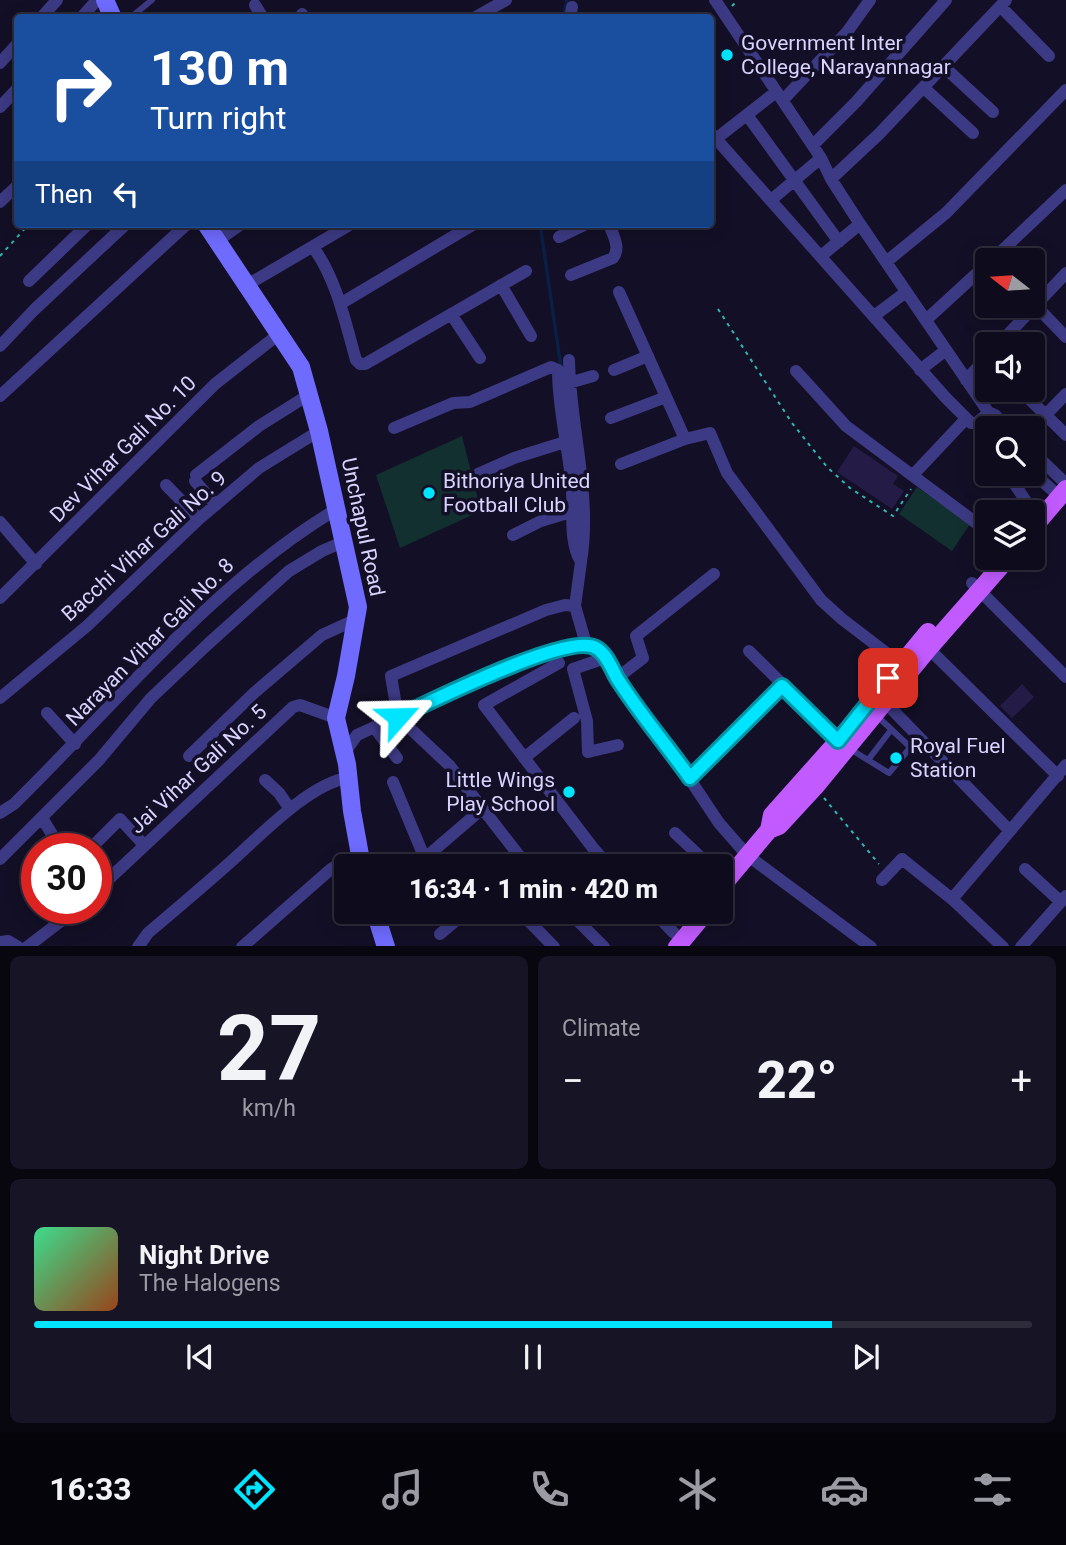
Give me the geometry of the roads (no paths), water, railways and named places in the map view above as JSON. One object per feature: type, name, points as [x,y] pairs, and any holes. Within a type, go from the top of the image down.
[{"type":"main road","points":[[1045,501],[1061,485]]},
{"type":"main road","points":[[1045,509],[1061,485]]},
{"type":"main road","points":[[976,587],[987,570]]},
{"type":"main road","points":[[769,830],[772,815],[843,745],[905,667],[976,587],[995,570]]},
{"type":"main road","points":[[733,871],[769,830],[779,826],[815,787],[843,745]]},
{"type":"main road","points":[[671,942],[684,924]]},
{"type":"main road","points":[[671,942],[692,924]]},
{"type":"street","points":[[45,14],[57,0]]},
{"type":"street","points":[[85,14],[97,0]]},
{"type":"street","points":[[481,14],[506,0]]},
{"type":"street","points":[[715,0],[813,145],[860,224],[966,380],[985,416]]},
{"type":"street","points":[[870,0],[847,32],[779,96],[714,135],[920,370],[971,423],[975,424]]},
{"type":"street","points":[[813,145],[856,102],[946,0]]},
{"type":"street","points":[[831,179],[924,88],[1003,3],[1049,56]]},
{"type":"street","points":[[255,5],[261,14]]},
{"type":"street","points":[[0,63],[14,48]]},
{"type":"street","points":[[943,66],[993,112]]},
{"type":"street","points":[[924,88],[973,132]]},
{"type":"street","points":[[886,262],[946,213],[1066,90]]},
{"type":"street","points":[[0,107],[14,92]]},
{"type":"street","points":[[747,115],[839,242]]},
{"type":"street","points":[[771,200],[821,158]]},
{"type":"street","points":[[0,202],[14,189]]},
{"type":"street","points":[[1004,248],[1066,190]]},
{"type":"street","points":[[821,256],[860,224]]},
{"type":"street","points":[[29,281],[84,228]]},
{"type":"street","points":[[0,346],[121,228]]},
{"type":"street","points":[[0,396],[183,228]]},
{"type":"street","name":"Unchapul Road","points":[[209,228],[301,367],[319,431],[358,607],[336,718],[345,751],[360,854]]},
{"type":"street","points":[[217,241],[235,228]]},
{"type":"street","points":[[247,285],[344,228]]},
{"type":"street","points":[[340,304],[467,228]]},
{"type":"street","points":[[559,237],[578,228]]},
{"type":"street","points":[[571,275],[613,258],[617,246],[610,228]]},
{"type":"street","points":[[313,247],[323,261],[340,304],[356,360],[360,364],[365,364],[526,271]]},
{"type":"street","points":[[1045,295],[1066,273]]},
{"type":"street","points":[[926,320],[975,275]]},
{"type":"street","points":[[501,285],[531,336]]},
{"type":"street","points":[[619,292],[685,439]]},
{"type":"street","points":[[874,316],[906,292]]},
{"type":"street","points":[[451,314],[480,358]]},
{"type":"street","points":[[1045,315],[1066,337]]},
{"type":"street","points":[[1010,332],[1023,318]]},
{"type":"street","name":"Dev Vihar Gali No. 10","points":[[0,598],[215,384],[279,334]]},
{"type":"street","points":[[920,370],[946,350]]},
{"type":"street","points":[[614,370],[648,356]]},
{"type":"street","points":[[569,360],[569,383],[577,432],[584,523],[575,606],[586,644]]},
{"type":"street","points":[[394,428],[453,403],[470,402],[555,368],[558,370],[558,396],[574,511],[572,536],[575,552],[581,562]]},
{"type":"street","points":[[966,380],[975,370]]},
{"type":"street","points":[[796,371],[846,426],[912,482],[975,523]]},
{"type":"street","points":[[569,383],[593,376]]},
{"type":"street","points":[[216,505],[195,478],[259,426],[310,394]]},
{"type":"street","points":[[1045,416],[1066,394]]},
{"type":"street","points":[[611,418],[666,397]]},
{"type":"street","points":[[1032,402],[1066,435]]},
{"type":"street","points":[[912,482],[962,423]]},
{"type":"street","name":"Bacchi Vihar Gali No. 9","points":[[0,698],[87,626],[199,519],[259,468],[319,431]]},
{"type":"street","points":[[621,464],[685,439],[710,433],[727,473],[821,600],[905,667]]},
{"type":"street","points":[[478,474],[514,458],[565,442]]},
{"type":"street","points":[[1045,466],[1061,485]]},
{"type":"street","points":[[1045,478],[1061,485]]},
{"type":"street","points":[[166,485],[199,519]]},
{"type":"street","name":"Narayan Vihar Gali No. 8","points":[[0,813],[14,804],[166,649],[249,570],[298,532],[335,510]]},
{"type":"street","points":[[513,535],[541,521],[574,511]]},
{"type":"street","points":[[0,522],[36,564]]},
{"type":"street","points":[[0,859],[99,760],[151,698],[236,618],[289,571],[343,542]]},
{"type":"street","points":[[617,678],[643,658],[636,636],[714,575]]},
{"type":"street","points":[[976,587],[1066,677]]},
{"type":"street","points":[[515,854],[449,765],[398,717],[391,676],[546,610],[565,605],[575,606]]},
{"type":"street","points":[[189,756],[254,693],[322,635],[357,619]]},
{"type":"street","points":[[345,751],[357,735],[474,682],[558,648],[586,644],[601,650],[617,678],[690,778],[719,823],[747,855],[870,946]]},
{"type":"street","points":[[925,644],[1062,770],[952,899]]},
{"type":"street","points":[[749,651],[843,745]]},
{"type":"street","points":[[605,657],[573,669],[587,721],[588,752],[618,745]]},
{"type":"street","points":[[559,663],[484,705],[600,854]]},
{"type":"street","points":[[690,778],[782,686]]},
{"type":"street","points":[[878,703],[1010,831]]},
{"type":"street","name":"Jai Vihar Gali No. 5","points":[[112,876],[293,708],[300,705],[336,718]]},
{"type":"street","points":[[47,713],[75,744]]},
{"type":"street","points":[[524,758],[574,718]]},
{"type":"street","points":[[374,727],[397,758]]},
{"type":"street","points":[[139,946],[148,933],[290,809],[324,786],[348,778]]},
{"type":"street","points":[[265,780],[279,793],[290,809]]},
{"type":"street","points":[[393,782],[421,861],[482,809]]},
{"type":"street","points":[[42,818],[51,833]]},
{"type":"street","points":[[106,833],[120,819],[144,845]]},
{"type":"street","points":[[675,833],[697,854]]},
{"type":"street","points":[[885,877],[902,859],[952,899],[1002,946]]},
{"type":"street","points":[[243,946],[334,867]]},
{"type":"street","points":[[1022,946],[1063,899],[1025,869]]},
{"type":"street","points":[[28,946],[57,924]]},
{"type":"street","points":[[379,924],[386,946]]},
{"type":"street","points":[[440,934],[452,924]]},
{"type":"street","points":[[532,924],[553,946]]},
{"type":"street","points":[[581,924],[603,946]]},
{"type":"street","points":[[660,924],[671,942]]},
{"type":"street","points":[[0,942],[9,941],[16,946]]},
{"type":"lane","points":[[135,14],[152,0]]},
{"type":"lane","points":[[843,745],[889,773],[909,749],[891,730],[878,703]]},
{"type":"lane","points":[[868,760],[891,730]]},
{"type":"waterway","points":[[564,14],[567,0]]},
{"type":"waterway","points":[[541,228],[561,367]]},
{"type":"place","name":"Government Inter College, Narayannagar","points":[[727,55]]},
{"type":"place","name":"Bithoriya United Football Club","points":[[429,493]]},
{"type":"place","name":"Royal Fuel Station","points":[[896,758]]},
{"type":"place","name":"Little Wings Play School","points":[[569,792]]}]
